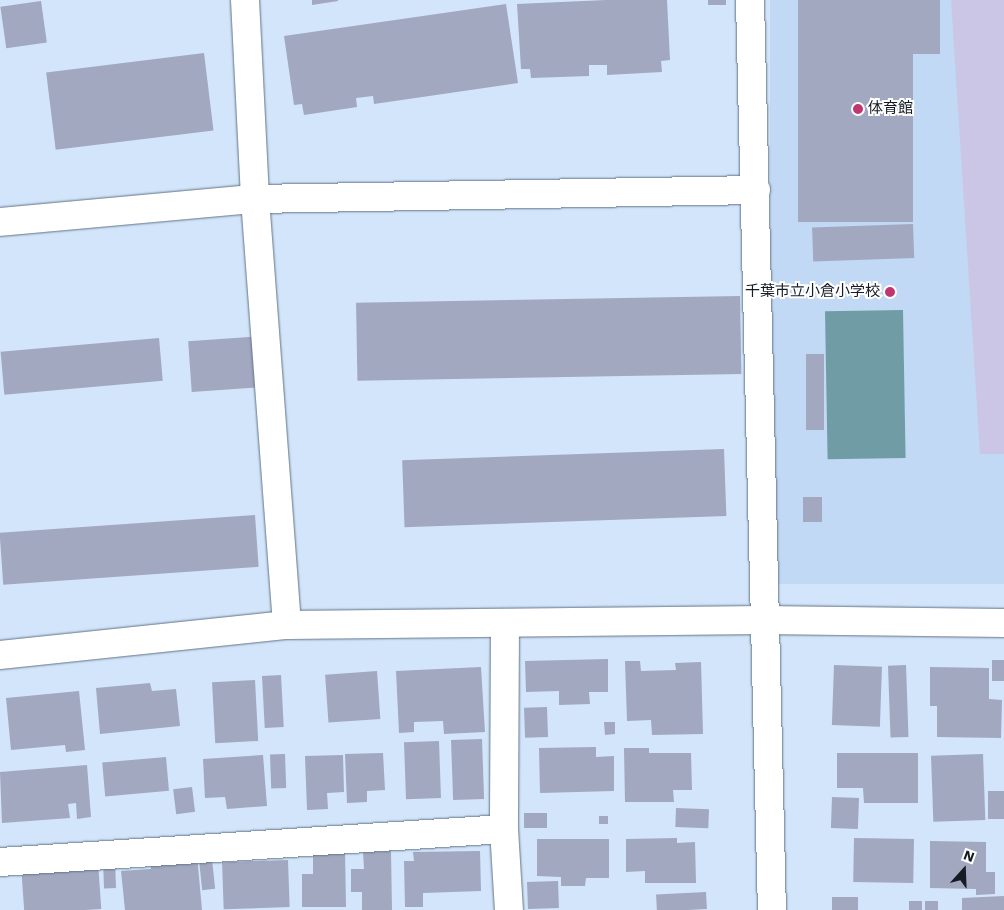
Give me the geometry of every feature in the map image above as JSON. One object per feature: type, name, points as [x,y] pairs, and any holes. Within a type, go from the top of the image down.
[{"type":"street","points":[[245,0],[255,199],[287,625]]},
{"type":"street","points":[[750,0],[772,910]]},
{"type":"street","points":[[0,222],[255,199],[756,190]]},
{"type":"street","points":[[0,654],[287,625],[505,625],[764,620],[1004,623]]},
{"type":"street","points":[[505,625],[504,829],[509,910]]},
{"type":"street","points":[[0,862],[504,829]]},
{"type":"shaded area","name":"千葉市立小倉小学校","points":[[770,0],[1004,0],[1004,584],[770,584]]},
{"type":"shaded area","points":[[951,0],[1004,0],[1004,454],[980,454]]},
{"type":"shaded area","points":[[903,310],[906,458],[828,459],[825,311]]},
{"type":"building","points":[[312,0],[338,0],[338,1],[312,5]]},
{"type":"building","points":[[606,0],[667,0],[670,60],[661,61],[662,72],[607,75],[607,65],[589,65],[589,76],[531,78],[530,69],[521,69],[517,4]]},
{"type":"building","points":[[708,0],[726,0],[726,5],[708,5]]},
{"type":"building","name":"体育館","points":[[798,0],[913,0],[913,222],[798,222]]},
{"type":"building","points":[[913,0],[940,0],[940,54],[913,54]]},
{"type":"building","points":[[41,1],[47,43],[6,48],[0,7]]},
{"type":"building","points":[[506,4],[518,83],[374,104],[373,96],[356,98],[357,107],[304,115],[302,104],[294,105],[284,36]]},
{"type":"building","points":[[204,53],[214,130],[56,150],[46,72]]},
{"type":"building","points":[[913,224],[914,258],[813,262],[812,228]]},
{"type":"building","points":[[740,296],[741,374],[357,381],[356,303]]},
{"type":"building","points":[[263,336],[267,387],[192,392],[188,341]]},
{"type":"building","points":[[159,338],[163,381],[4,395],[1,352]]},
{"type":"building","points":[[806,354],[824,354],[824,430],[806,430]]},
{"type":"building","points":[[724,449],[726,516],[405,527],[402,460]]},
{"type":"building","points":[[803,497],[822,497],[822,522],[803,522]]},
{"type":"building","points":[[255,515],[259,567],[3,585],[0,533]]},
{"type":"building","points":[[608,659],[608,692],[589,692],[590,704],[559,705],[559,691],[526,692],[525,661]]},
{"type":"building","points":[[992,660],[1004,660],[1004,681],[992,681]]},
{"type":"building","points":[[625,661],[640,661],[641,671],[676,670],[675,663],[701,662],[703,734],[652,735],[651,720],[627,721]]},
{"type":"building","points":[[834,665],[882,667],[880,727],[832,725]]},
{"type":"building","points":[[906,665],[909,737],[891,738],[888,666]]},
{"type":"building","points":[[481,667],[485,732],[444,734],[443,721],[414,722],[414,732],[399,733],[396,671]]},
{"type":"building","points":[[930,667],[989,668],[989,699],[1002,700],[1001,738],[937,737],[937,706],[930,706]]},
{"type":"building","points":[[377,671],[380,719],[328,723],[325,675]]},
{"type":"building","points":[[281,675],[284,727],[265,728],[262,676]]},
{"type":"building","points":[[255,680],[258,741],[215,743],[212,682]]},
{"type":"building","points":[[150,683],[152,691],[176,689],[180,726],[100,734],[96,688]]},
{"type":"building","points":[[79,691],[85,750],[66,752],[65,745],[11,750],[6,698]]},
{"type":"building","points":[[547,707],[548,737],[525,738],[524,708]]},
{"type":"building","points":[[604,722],[615,722],[615,734],[605,735]]},
{"type":"building","points":[[482,739],[484,799],[453,800],[451,740]]},
{"type":"building","points":[[439,741],[441,798],[406,799],[404,742]]},
{"type":"building","points":[[596,747],[596,757],[614,756],[614,791],[540,793],[539,748]]},
{"type":"building","points":[[624,748],[649,748],[649,753],[691,753],[692,790],[673,790],[674,802],[625,802]]},
{"type":"building","points":[[383,753],[385,790],[367,791],[367,802],[347,803],[345,754]]},
{"type":"building","points":[[837,753],[918,753],[918,803],[864,803],[863,788],[837,788]]},
{"type":"building","points":[[285,754],[286,788],[271,789],[270,755]]},
{"type":"building","points":[[983,754],[985,820],[933,822],[931,756]]},
{"type":"building","points":[[263,755],[267,806],[227,809],[225,797],[205,798],[203,759]]},
{"type":"building","points":[[343,755],[344,792],[327,793],[328,809],[307,810],[305,756]]},
{"type":"building","points":[[166,757],[169,791],[105,796],[102,763]]},
{"type":"building","points":[[87,765],[91,817],[77,819],[76,803],[68,804],[70,818],[2,823],[0,772]]},
{"type":"building","points":[[192,787],[195,812],[176,814],[173,789]]},
{"type":"building","points":[[988,791],[1004,791],[1004,819],[988,819]]},
{"type":"building","points":[[832,797],[859,798],[858,829],[831,828]]},
{"type":"building","points":[[676,808],[709,809],[708,828],[675,827]]},
{"type":"building","points":[[524,813],[547,813],[547,828],[524,828]]},
{"type":"building","points":[[599,816],[608,816],[608,824],[599,824]]},
{"type":"building","points":[[677,838],[677,843],[695,842],[696,883],[645,883],[645,871],[626,872],[626,839]]},
{"type":"building","points":[[854,838],[914,839],[913,883],[853,882]]},
{"type":"building","points":[[537,839],[609,839],[609,878],[586,878],[585,886],[561,886],[561,877],[537,876]]},
{"type":"building","points":[[930,841],[986,842],[986,872],[995,872],[995,894],[976,895],[976,889],[930,888]]},
{"type":"building","points":[[313,849],[345,849],[346,907],[302,907],[302,874],[313,874]]},
{"type":"building","points":[[391,851],[392,910],[362,910],[362,892],[351,892],[351,869],[364,869],[363,852]]},
{"type":"building","points":[[480,851],[481,891],[423,893],[423,907],[405,907],[404,861],[414,861],[413,852]]},
{"type":"building","points":[[197,855],[202,910],[125,910],[121,871],[151,869],[150,860]]},
{"type":"building","points":[[103,859],[115,859],[116,888],[104,888]]},
{"type":"building","points":[[212,859],[215,889],[202,890],[199,860]]},
{"type":"building","points":[[288,860],[290,907],[224,909],[222,862]]},
{"type":"building","points":[[98,862],[101,909],[24,910],[21,867]]},
{"type":"building","points":[[558,881],[559,908],[528,909],[527,882]]},
{"type":"building","points":[[706,892],[707,909],[657,910],[656,895]]},
{"type":"building","points":[[1004,896],[1004,910],[962,910],[962,898]]},
{"type":"building","points":[[832,897],[858,897],[858,910],[832,910]]},
{"type":"building","points":[[909,901],[922,901],[922,910],[909,910]]},
{"type":"building","points":[[925,901],[938,901],[938,910],[925,910]]},
{"type":"place","name":"体育館","points":[[858,109]]},
{"type":"place","name":"千葉市立小倉小学校","points":[[890,292]]}]
